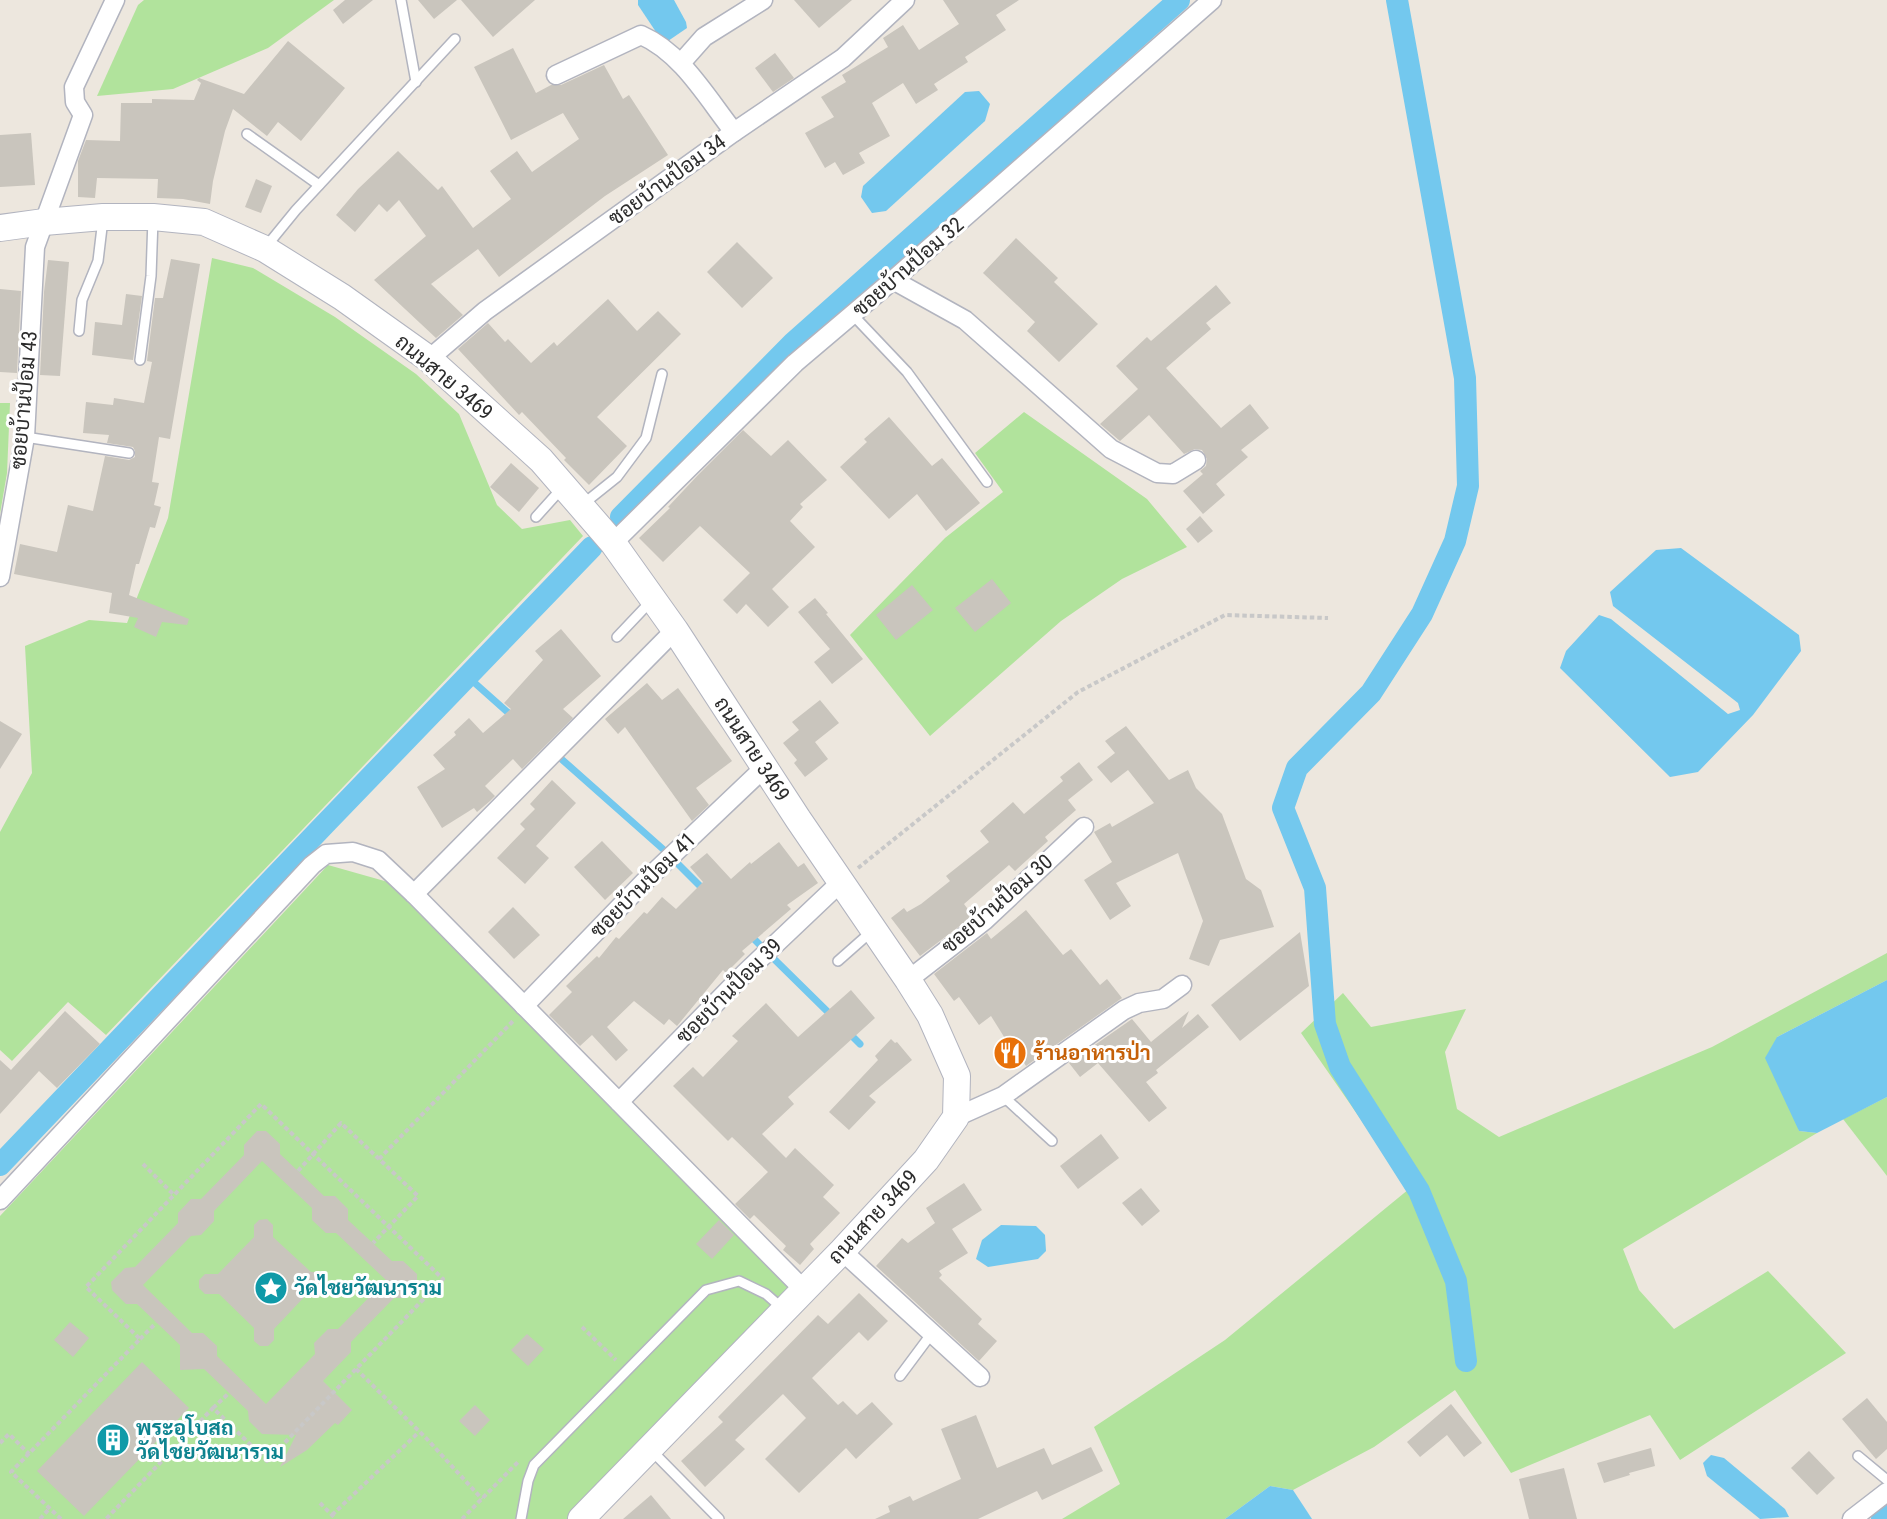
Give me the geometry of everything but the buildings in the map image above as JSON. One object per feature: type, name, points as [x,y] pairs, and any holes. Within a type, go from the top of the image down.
[{"type":"street","name":"ซอยบ้านป้อม 43","points":[[0,578],[25,437],[35,247],[83,115],[75,102],[74,87],[116,0]]},
{"type":"street","points":[[681,63],[704,37],[763,0]]},
{"type":"street","name":"ซอยบ้านป้อม 32","points":[[613,543],[795,363],[1212,0]]},
{"type":"street","name":"ซอยบ้านป้อม 34","points":[[429,359],[485,311],[734,132],[843,58],[898,2]]},
{"type":"street","points":[[556,75],[641,34],[651,39],[681,63],[734,132]]},
{"type":"street","name":"ถนนสาย 3469","points":[[0,228],[103,217],[153,217],[204,222],[265,249],[342,297],[429,359],[541,460],[613,543],[654,598],[930,1015],[957,1076],[956,1117],[927,1160],[842,1251],[581,1519]]},
{"type":"street","points":[[893,280],[965,320],[1111,449],[1157,473],[1173,474],[1196,460]]},
{"type":"street","points":[[414,894],[675,630]]},
{"type":"street","name":"ซอยบ้านป้อม 41","points":[[520,1012],[645,881],[765,767]]},
{"type":"street","name":"ซอยบ้านป้อม 30","points":[[908,980],[984,921],[1084,826]]},
{"type":"street","points":[[0,1200],[312,865],[326,854],[353,852],[378,860],[414,894],[520,1012],[620,1102],[804,1290]]},
{"type":"street","name":"ซอยบ้านป้อม 39","points":[[620,1102],[745,973],[841,882]]},
{"type":"street","points":[[956,1117],[1003,1096],[1124,1010],[1139,1003],[1163,999],[1182,985]]},
{"type":"street","points":[[842,1251],[980,1377]]},
{"type":"street","points":[[1852,1519],[1887,1492]]},
{"type":"lane","points":[[401,0],[416,82]]},
{"type":"lane","points":[[265,249],[319,185],[455,39]]},
{"type":"lane","points":[[247,134],[319,185]]},
{"type":"lane","points":[[79,331],[82,300],[98,261],[103,217]]},
{"type":"lane","points":[[140,360],[151,276],[153,217]]},
{"type":"lane","points":[[852,315],[907,372],[987,482]]},
{"type":"lane","points":[[582,505],[617,477],[646,438],[662,374]]},
{"type":"lane","points":[[25,437],[129,453]]},
{"type":"lane","points":[[536,517],[565,485]]},
{"type":"lane","points":[[617,637],[654,598]]},
{"type":"lane","points":[[838,961],[873,930]]},
{"type":"lane","points":[[1003,1096],[1052,1142]]},
{"type":"lane","points":[[521,1519],[528,1481],[534,1465],[706,1290],[740,1281],[766,1294],[784,1310]]},
{"type":"lane","points":[[900,1376],[932,1333]]},
{"type":"lane","points":[[650,1449],[719,1519]]},
{"type":"lane","points":[[1858,1456],[1887,1480]]},
{"type":"path","points":[[841,882],[1078,692],[1226,615],[1328,618]]},
{"type":"path","points":[[379,1159],[520,1012]]},
{"type":"path","points":[[140,1339],[86,1287],[261,1104],[443,1279],[267,1461],[213,1408]]},
{"type":"path","points":[[298,1171],[341,1123],[418,1196],[373,1243]]},
{"type":"path","points":[[143,1164],[174,1195]]},
{"type":"path","points":[[61,1519],[11,1472],[156,1323]]},
{"type":"path","points":[[582,1327],[627,1370]]},
{"type":"path","points":[[356,1369],[482,1498]]},
{"type":"path","points":[[106,1519],[229,1393]]},
{"type":"path","points":[[332,1515],[419,1432]]},
{"type":"path","points":[[0,1443],[9,1434],[29,1454]]},
{"type":"path","points":[[462,1519],[519,1461],[534,1465]]},
{"type":"path","points":[[320,1503],[336,1519]]},
{"type":"path","points":[[40,1519],[50,1508]]},
{"type":"green space","points":[[144,0],[334,0],[268,48],[173,89],[97,96],[138,5]]},
{"type":"green space","points":[[212,258],[253,268],[335,317],[416,374],[459,414],[497,505],[522,529],[570,520],[583,536],[106,1035],[68,1002],[12,1061],[0,1050],[0,832],[32,773],[25,646],[89,620],[127,623],[168,518]]},
{"type":"green space","points":[[0,403],[10,403],[7,473],[0,514]]},
{"type":"green space","points":[[1024,412],[1147,499],[1187,547],[1122,579],[1061,621],[930,736],[850,635],[945,538],[1003,492],[975,453]]},
{"type":"green space","points":[[328,865],[388,882],[711,1209],[795,1290],[573,1519],[0,1519],[0,1216]]},
{"type":"green space","points":[[1887,953],[1887,980],[1777,1037],[1799,1131],[1817,1133],[1623,1249],[1639,1290],[1674,1329],[1768,1271],[1846,1353],[1680,1460],[1650,1415],[1511,1473],[1455,1390],[1374,1447],[1293,1490],[1270,1486],[1225,1519],[1062,1519],[1120,1484],[1094,1427],[1225,1340],[1409,1189],[1301,1033],[1343,993],[1371,1027],[1466,1009],[1445,1052],[1457,1109],[1499,1137],[1712,1047]]},
{"type":"green space","points":[[1887,1097],[1887,1176],[1843,1119]]},
{"type":"water","points":[[638,0],[674,0],[687,28],[668,41],[660,38],[638,5]]},
{"type":"water","points":[[979,91],[990,104],[985,121],[886,211],[872,213],[861,197],[863,186],[965,92]]},
{"type":"water","points":[[1681,548],[1799,635],[1801,651],[1753,715],[1698,772],[1670,777],[1560,668],[1566,651],[1599,615],[1611,619],[1728,714],[1740,710],[1738,703],[1613,606],[1610,592],[1656,550]]},
{"type":"water","points":[[1887,980],[1887,1097],[1817,1133],[1799,1131],[1765,1058],[1777,1037]]},
{"type":"water","points":[[1001,1225],[1036,1226],[1045,1235],[1046,1251],[1038,1259],[988,1267],[976,1259],[982,1240]]},
{"type":"water","points":[[1711,1455],[1724,1458],[1785,1509],[1789,1517],[1760,1519],[1707,1476],[1703,1463]]},
{"type":"water","points":[[1270,1486],[1293,1490],[1312,1519],[1225,1519]]},
{"type":"waterway","points":[[621,517],[793,343],[1179,0]]},
{"type":"waterway","points":[[1397,0],[1465,378],[1468,486],[1455,541],[1422,614],[1371,693],[1297,768],[1283,808],[1315,888],[1325,1024],[1340,1067],[1419,1191],[1456,1281],[1466,1361]]},
{"type":"waterway","points":[[0,1165],[592,547]]},
{"type":"waterway","points":[[468,677],[513,717]]},
{"type":"waterway","points":[[558,756],[664,850]]},
{"type":"waterway","points":[[676,862],[704,890]]},
{"type":"waterway","points":[[749,934],[762,947]]},
{"type":"waterway","points":[[771,956],[833,1017]]},
{"type":"waterway","points":[[847,1031],[860,1044]]},
{"type":"waterway","points":[[1882,1519],[1887,1515]]},
{"type":"place","name":"ร้านอาหารป่า","points":[[1010,1053]]},
{"type":"place","name":"วัดไชยวัฒนาราม","points":[[271,1288]]},
{"type":"place","name":"พระอุโบสถ วัดไชยวัฒนาราม","points":[[113,1440]]}]
